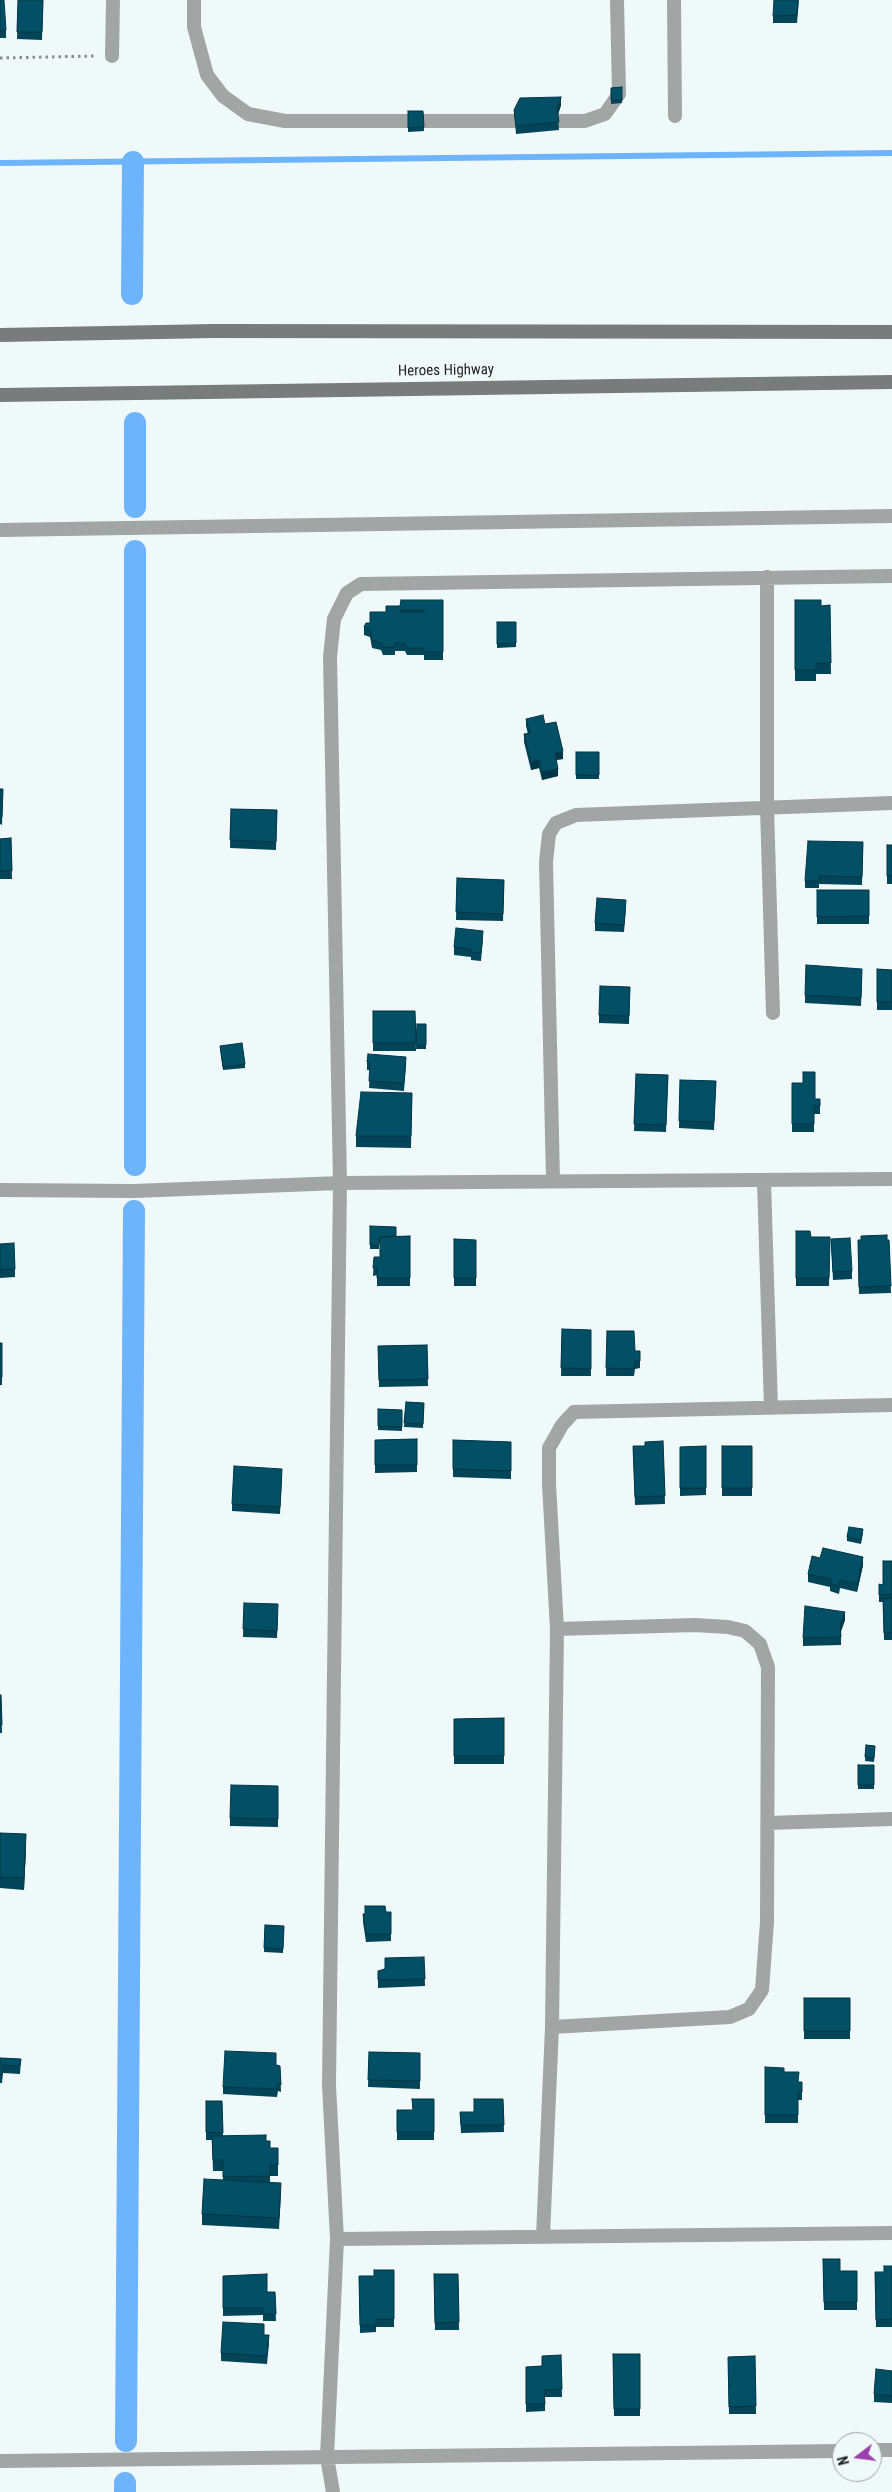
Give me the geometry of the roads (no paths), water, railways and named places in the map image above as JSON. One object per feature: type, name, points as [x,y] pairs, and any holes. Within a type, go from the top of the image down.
[{"type":"main road","points":[[0,335],[214,332],[892,332]]},
{"type":"main road","name":"Heroes Highway","points":[[0,395],[892,382]]},
{"type":"street","points":[[112,0],[112,56]]},
{"type":"street","points":[[194,0],[194,27],[207,76],[223,96],[248,114],[285,121],[565,122],[585,122],[604,114],[619,94],[617,0]]},
{"type":"street","points":[[674,0],[675,116]]},
{"type":"street","points":[[0,530],[892,516]]},
{"type":"street","points":[[333,2492],[327,2457],[337,2239],[329,2085],[340,1183],[330,657],[334,620],[347,593],[361,584],[892,576]]},
{"type":"street","points":[[767,578],[766,807],[773,1013]]},
{"type":"street","points":[[553,1181],[546,862],[549,834],[556,823],[576,815],[892,802]]},
{"type":"street","points":[[0,1190],[134,1191],[340,1183],[892,1179]]},
{"type":"street","points":[[764,1181],[770,1408]]},
{"type":"street","points":[[543,2236],[552,2027],[557,1629],[549,1484],[549,1448],[562,1425],[574,1412],[892,1405]]},
{"type":"street","points":[[552,2027],[730,2017],[749,2009],[762,1990],[767,1922],[768,1667],[760,1644],[745,1631],[728,1626],[695,1625],[557,1629]]},
{"type":"street","points":[[768,1823],[892,1819]]},
{"type":"street","points":[[337,2239],[892,2233]]},
{"type":"street","points":[[0,2460],[832,2451]]},
{"type":"waterway","points":[[0,163],[892,153]]},
{"type":"waterway","points":[[132,294],[133,162]]},
{"type":"waterway","points":[[135,423],[135,507]]},
{"type":"waterway","points":[[135,551],[135,1165]]},
{"type":"waterway","points":[[126,2441],[134,1211]]},
{"type":"waterway","points":[[125,2483],[125,2492]]}]
